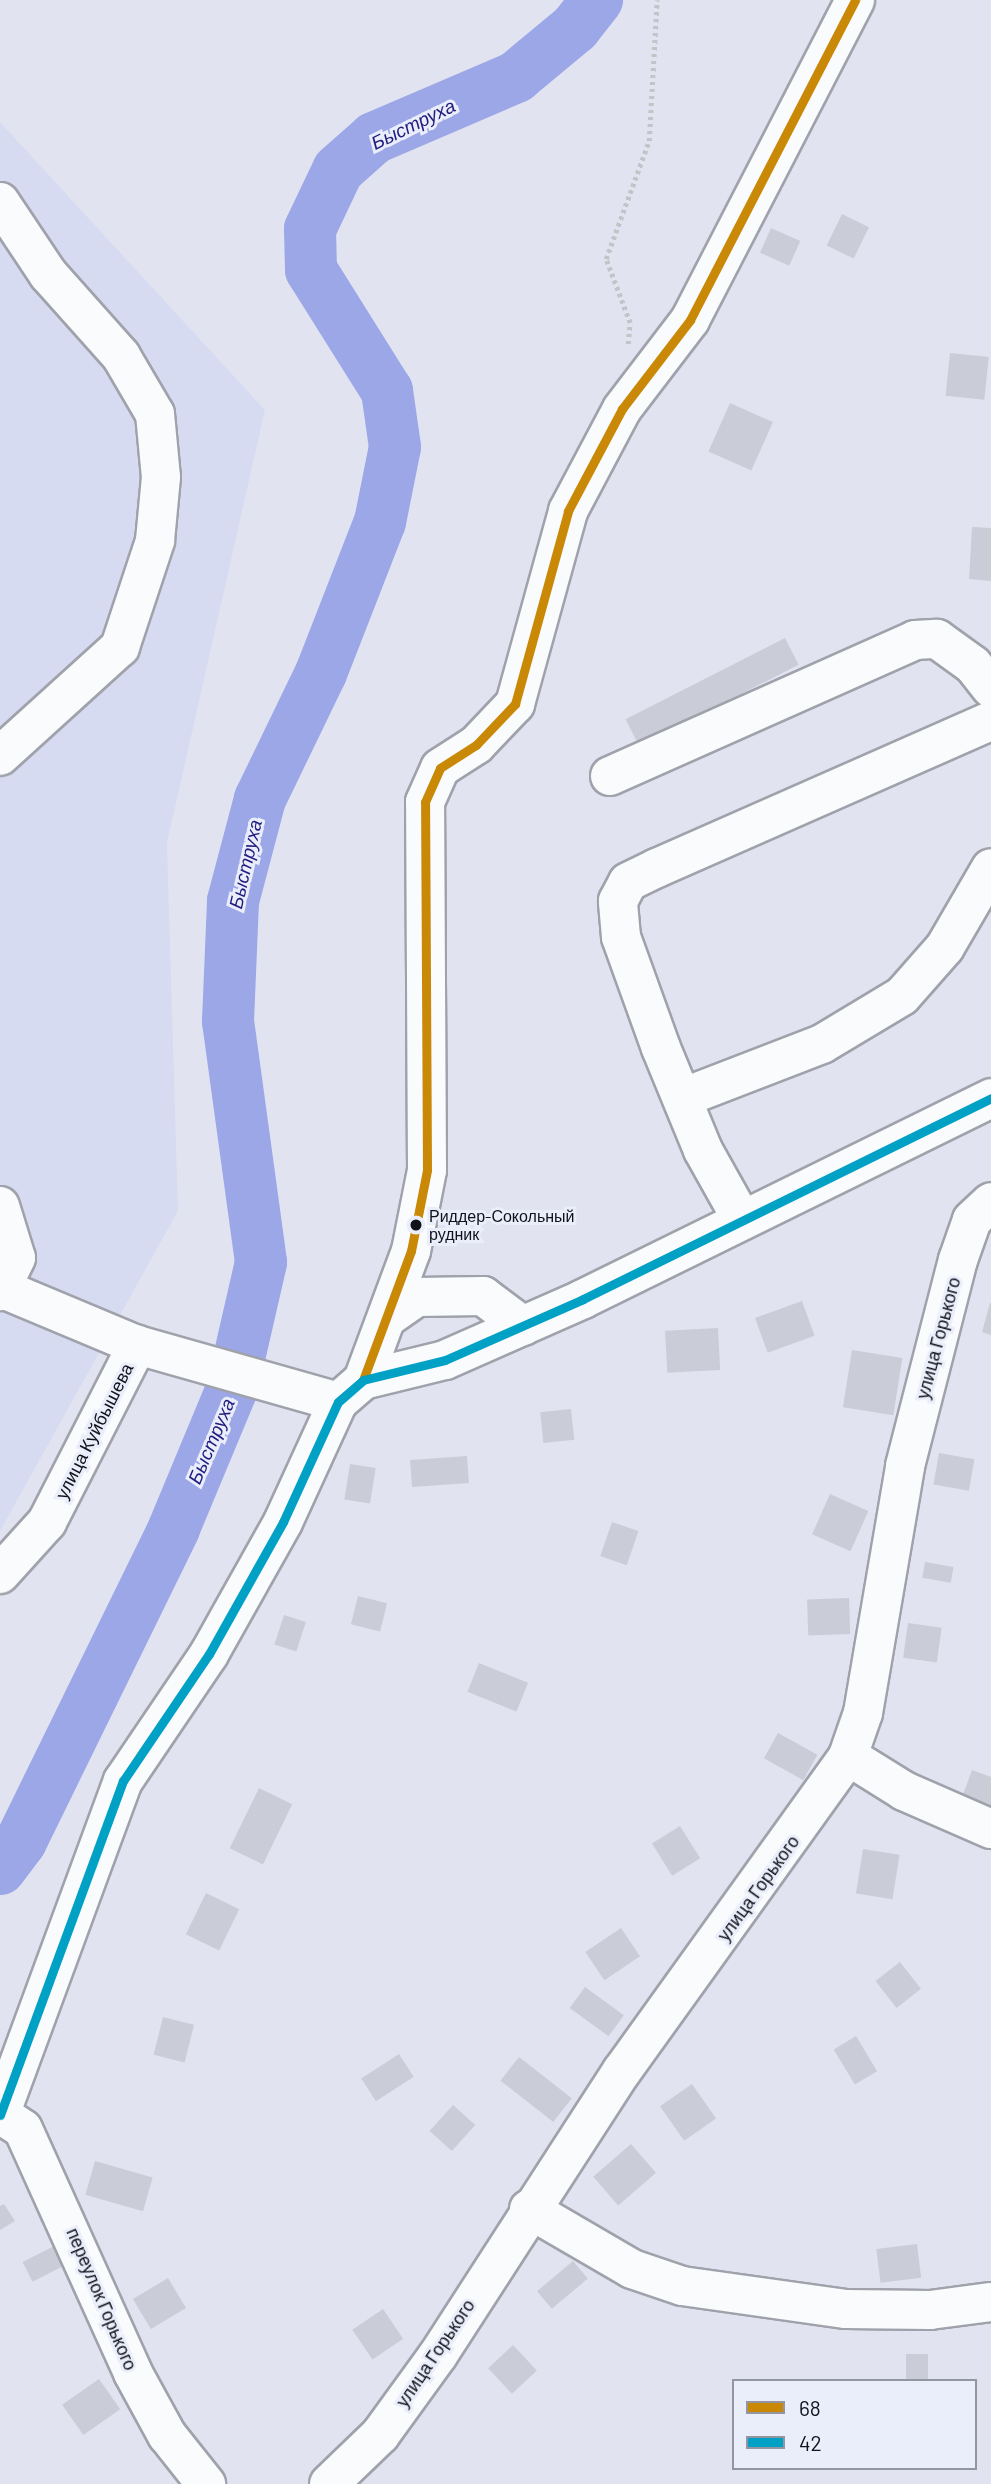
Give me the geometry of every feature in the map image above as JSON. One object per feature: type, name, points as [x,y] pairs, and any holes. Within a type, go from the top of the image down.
[{"type":"street","points":[[0,2115],[123,1781],[209,1654],[283,1522],[391,1315],[427,1170],[425,802],[440,768],[476,745],[515,704],[568,511],[622,409],[690,320],[855,0]]},
{"type":"street","points":[[0,202],[48,274],[121,356],[155,414],[161,477],[155,541],[120,647],[0,756]]},
{"type":"street","points":[[610,776],[915,640],[937,639],[973,665],[991,688]]},
{"type":"street","points":[[741,1218],[682,1098],[621,937],[618,901],[628,883],[991,721]]},
{"type":"street","points":[[682,1098],[822,1044],[902,996],[945,947],[991,868]]},
{"type":"street","points":[[0,1206],[16,1258],[1,1290],[153,1351],[298,1387],[351,1391],[445,1360],[523,1326],[991,1098]]},
{"type":"street","name":"улица Горького","points":[[329,2484],[380,2435],[530,2209],[848,1756],[863,1713],[905,1466],[958,1260],[972,1220],[991,1202]]},
{"type":"street","points":[[391,1315],[417,1297],[483,1296],[523,1326]]},
{"type":"street","name":"улица Куйбышева","points":[[0,1574],[47,1522],[153,1351]]},
{"type":"street","points":[[848,1756],[904,1791],[991,1829]]},
{"type":"street","name":"переулок Горького","points":[[0,2115],[23,2129],[132,2373],[167,2435],[206,2484]]},
{"type":"street","points":[[530,2209],[632,2269],[682,2286],[846,2309],[930,2310],[991,2302]]},
{"type":"path","points":[[626,359],[630,323],[606,259],[649,141],[657,0]]},
{"type":"shaded area","points":[[0,122],[265,410],[167,843],[178,1211],[0,1531]]},
{"type":"building","points":[[842,214],[869,227],[854,259],[827,245]]},
{"type":"building","points":[[771,228],[800,241],[789,266],[760,253]]},
{"type":"building","points":[[950,353],[989,357],[984,400],[946,396]]},
{"type":"building","points":[[730,403],[773,422],[751,471],[708,451]]},
{"type":"building","points":[[972,527],[991,528],[991,581],[969,579]]},
{"type":"building","points":[[785,638],[799,665],[639,746],[626,719]]},
{"type":"building","points":[[802,1301],[815,1336],[768,1353],[755,1318]]},
{"type":"building","points":[[991,1303],[991,1335],[982,1332]]},
{"type":"building","points":[[718,1328],[720,1370],[667,1373],[665,1331]]},
{"type":"building","points":[[852,1350],[902,1358],[893,1415],[843,1407]]},
{"type":"building","points":[[571,1409],[574,1440],[543,1443],[540,1412]]},
{"type":"building","points":[[939,1453],[974,1459],[969,1491],[933,1485]]},
{"type":"building","points":[[467,1456],[469,1483],[412,1487],[410,1460]]},
{"type":"building","points":[[350,1464],[376,1468],[370,1504],[344,1500]]},
{"type":"building","points":[[830,1494],[868,1511],[850,1551],[812,1534]]},
{"type":"building","points":[[612,1522],[638,1531],[627,1565],[600,1556]]},
{"type":"building","points":[[925,1562],[954,1567],[951,1583],[922,1578]]},
{"type":"building","points":[[358,1596],[387,1603],[380,1631],[351,1624]]},
{"type":"building","points":[[849,1598],[850,1634],[808,1635],[807,1599]]},
{"type":"building","points":[[284,1615],[306,1622],[296,1652],[274,1644]]},
{"type":"building","points":[[908,1623],[942,1628],[937,1662],[903,1658]]},
{"type":"building","points":[[479,1663],[528,1683],[517,1712],[467,1692]]},
{"type":"building","points":[[778,1733],[817,1755],[803,1780],[764,1758]]},
{"type":"building","points":[[972,1770],[991,1777],[991,1810],[958,1808]]},
{"type":"building","points":[[259,1788],[292,1804],[263,1864],[230,1848]]},
{"type":"building","points":[[680,1826],[700,1858],[672,1876],[652,1843]]},
{"type":"building","points":[[863,1849],[900,1855],[893,1899],[856,1893]]},
{"type":"building","points":[[206,1893],[239,1909],[219,1951],[186,1934]]},
{"type":"building","points":[[621,1928],[640,1956],[604,1980],[585,1952]]},
{"type":"building","points":[[900,1962],[921,1989],[897,2008],[876,1981]]},
{"type":"building","points":[[585,1987],[624,2015],[609,2036],[570,2008]]},
{"type":"building","points":[[163,2017],[194,2025],[185,2063],[154,2055]]},
{"type":"building","points":[[856,2036],[877,2071],[855,2085],[834,2049]]},
{"type":"building","points":[[399,2054],[414,2077],[376,2101],[361,2079]]},
{"type":"building","points":[[519,2057],[572,2098],[553,2122],[501,2081]]},
{"type":"building","points":[[692,2084],[716,2118],[684,2141],[660,2106]]},
{"type":"building","points":[[453,2105],[475,2125],[452,2151],[430,2131]]},
{"type":"building","points":[[631,2144],[656,2173],[618,2205],[593,2177]]},
{"type":"building","points":[[95,2161],[153,2178],[143,2211],[85,2195]]},
{"type":"building","points":[[4,2204],[15,2221],[0,2230],[0,2206]]},
{"type":"building","points":[[60,2243],[70,2263],[33,2282],[23,2262]]},
{"type":"building","points":[[917,2244],[921,2278],[880,2283],[876,2249]]},
{"type":"building","points":[[573,2261],[588,2279],[552,2309],[537,2291]]},
{"type":"building","points":[[168,2278],[186,2308],[151,2329],[133,2299]]},
{"type":"building","points":[[383,2309],[403,2339],[372,2360],[352,2330]]},
{"type":"building","points":[[513,2345],[537,2371],[512,2394],[488,2368]]},
{"type":"building","points":[[906,2354],[928,2354],[928,2379],[906,2379]]},
{"type":"building","points":[[99,2379],[120,2409],[83,2435],[62,2405]]},
{"type":"waterway","name":"Быструха","points":[[0,1869],[21,1841],[174,1528],[232,1389],[261,1262],[228,1021],[233,901],[260,799],[321,673],[380,522],[395,447],[387,391],[311,270],[310,229],[338,170],[374,138],[516,77],[575,28],[597,0]]},
{"type":"transit line","name":"68","points":[[363,1380],[411,1251],[427,1170],[425,802],[440,768],[476,745],[515,704],[568,511],[622,409],[690,320],[855,0]]},
{"type":"transit line","name":"42","points":[[0,2115],[123,1781],[209,1654],[283,1522],[338,1402],[363,1380],[445,1360],[583,1299],[991,1098]]},
{"type":"place","name":"Риддер-Сокольный рудник","points":[[416,1225]]}]
